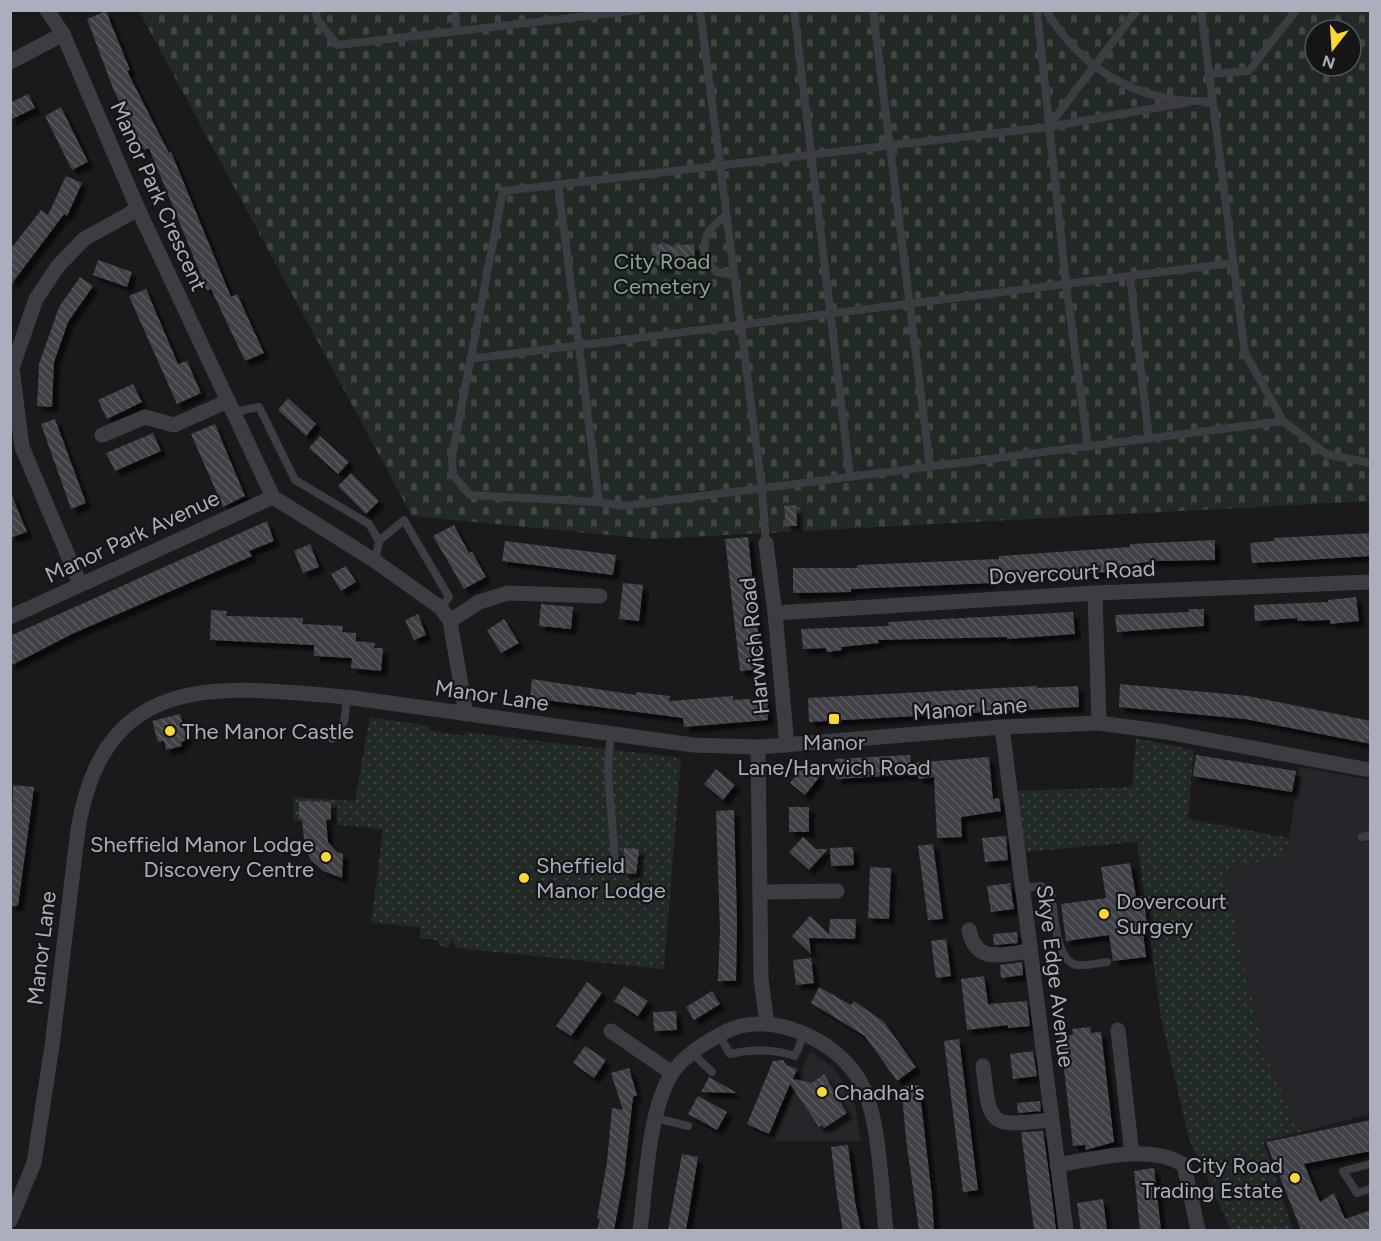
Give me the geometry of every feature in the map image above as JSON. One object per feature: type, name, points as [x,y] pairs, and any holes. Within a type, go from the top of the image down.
[{"type":"street","name":"Manor Park Crescent","points":[[48,10],[63,34],[138,209],[273,497]]},
{"type":"street","points":[[10,62],[63,34]]},
{"type":"street","points":[[80,584],[22,447],[12,368],[36,299],[58,266],[84,239],[138,209]]},
{"type":"street","points":[[102,435],[145,417],[174,425],[231,407]]},
{"type":"street","points":[[273,497],[375,561],[441,608],[450,621],[466,714]]},
{"type":"street","name":"Manor Park Avenue","points":[[10,617],[273,497]]},
{"type":"street","name":"Harwich Road","points":[[766,543],[776,613],[787,745]]},
{"type":"street","name":"Dovercourt Road","points":[[776,613],[1095,593],[1371,582]]},
{"type":"street","points":[[450,621],[479,602],[508,593],[600,596]]},
{"type":"street","points":[[1095,593],[1099,723]]},
{"type":"street","name":"Manor Lane","points":[[10,1221],[14,1203],[34,1163],[52,1046],[80,812],[94,772],[115,735],[124,725],[148,708],[194,694],[263,692],[346,697],[693,745],[758,747],[1002,727],[1099,723],[1166,732],[1371,770]]},
{"type":"street","name":"Skye Edge Avenue","points":[[1002,727],[1066,1230]]},
{"type":"street","points":[[758,747],[761,979],[767,1024]]},
{"type":"street","points":[[760,892],[837,891]]},
{"type":"street","points":[[969,930],[971,945],[978,952],[988,955],[1030,951]]},
{"type":"street","points":[[640,1230],[656,1118],[672,1073],[692,1053],[719,1035],[740,1026],[767,1024],[804,1034],[831,1049],[849,1066],[862,1084],[870,1106],[886,1230]]},
{"type":"street","points":[[1118,1030],[1132,1154]]},
{"type":"street","points":[[611,1031],[672,1073]]},
{"type":"street","points":[[983,1066],[987,1106],[992,1116],[999,1122],[1008,1124],[1051,1120]]},
{"type":"street","points":[[1057,1165],[1132,1154],[1170,1156],[1184,1165],[1198,1230]]},
{"type":"lane","points":[[316,10],[317,19],[338,45],[639,10]]},
{"type":"lane","points":[[455,10],[458,31]]},
{"type":"lane","points":[[700,10],[762,489],[766,543]]},
{"type":"lane","points":[[794,10],[850,477]]},
{"type":"lane","points":[[873,10],[930,467]]},
{"type":"lane","points":[[1037,10],[1066,284],[1088,447]]},
{"type":"lane","points":[[1046,10],[1058,30],[1094,68],[1126,86],[1189,102]]},
{"type":"lane","points":[[1048,127],[1137,10]]},
{"type":"lane","points":[[1201,10],[1245,353],[1283,422],[1326,454],[1371,463]]},
{"type":"lane","points":[[1209,74],[1249,71],[1296,10]]},
{"type":"lane","points":[[1213,101],[1189,102],[1048,127],[503,190],[452,456],[453,475],[470,495],[599,502],[624,506],[1283,422]]},
{"type":"lane","points":[[558,184],[599,502]]},
{"type":"lane","points":[[726,215],[712,226],[704,238],[705,261],[717,272],[734,275]]},
{"type":"lane","points":[[470,359],[1233,263]]},
{"type":"lane","points":[[1130,276],[1149,439]]},
{"type":"lane","points":[[231,407],[259,407],[295,480],[369,524],[379,541]]},
{"type":"lane","points":[[375,561],[379,541],[404,520],[449,597],[441,608]]},
{"type":"lane","points":[[332,739],[339,733],[345,721],[346,697]]},
{"type":"lane","points":[[612,734],[608,750],[615,841],[614,866]]},
{"type":"lane","points":[[1362,837],[1371,835]]},
{"type":"lane","points":[[1022,888],[1041,886],[1051,892],[1060,948],[1065,957],[1077,965],[1107,962]]},
{"type":"lane","points":[[719,1035],[730,1054],[746,1050],[777,1051],[795,1056],[804,1034]]},
{"type":"lane","points":[[692,1053],[712,1072]]},
{"type":"lane","points":[[656,1118],[688,1126]]},
{"type":"lane","points":[[1371,1164],[1343,1171],[1357,1193],[1371,1189]]},
{"type":"shaded area","points":[[1300,767],[1370,780],[1370,1114],[1301,1132],[1264,1053],[1223,870],[1286,856]]},
{"type":"shaded area","points":[[810,1051],[833,1068],[845,1084],[855,1105],[861,1141],[771,1141]]},
{"type":"green space","name":"City Road Cemetery","points":[[139,11],[1370,11],[1370,501],[651,539],[412,516]]},
{"type":"green space","name":"Sheffield Manor Lodge","points":[[370,717],[429,726],[428,730],[464,736],[465,732],[681,758],[664,969],[456,948],[452,939],[448,948],[442,947],[436,940],[419,938],[421,927],[371,923],[383,829],[294,821],[293,797],[355,801]]},
{"type":"green space","points":[[1136,738],[1194,750],[1188,819],[1289,838],[1286,856],[1223,870],[1264,1053],[1301,1132],[1263,1141],[1293,1230],[1231,1230],[1189,1139],[1161,1018],[1137,842],[1024,852],[1015,791],[1132,787]]},
{"type":"building","points":[[106,11],[130,70],[127,71],[169,153],[171,152],[231,297],[237,294],[264,353],[245,361],[211,289],[207,290],[149,148],[144,150],[114,91],[87,19]]},
{"type":"building","points":[[28,94],[35,108],[10,120],[10,103]]},
{"type":"building","points":[[61,107],[88,162],[72,170],[45,116]]},
{"type":"building","points":[[66,176],[82,183],[67,216],[64,214],[10,286],[10,250],[41,210],[48,215]]},
{"type":"building","points":[[662,242],[671,246],[694,244],[695,260],[673,262],[664,268],[653,263],[652,250]]},
{"type":"building","points":[[98,260],[132,272],[127,287],[93,275]]},
{"type":"building","points":[[80,277],[93,286],[68,322],[54,362],[52,407],[37,406],[39,364],[59,307]]},
{"type":"building","points":[[146,289],[178,364],[187,361],[201,393],[177,404],[129,296]]},
{"type":"building","points":[[133,384],[142,402],[107,419],[98,400]]},
{"type":"building","points":[[288,398],[316,424],[306,436],[278,410]]},
{"type":"building","points":[[55,419],[86,503],[71,509],[41,424]]},
{"type":"building","points":[[215,424],[245,496],[223,507],[191,434]]},
{"type":"building","points":[[153,433],[161,451],[115,471],[106,453]]},
{"type":"building","points":[[320,436],[349,462],[338,474],[309,448]]},
{"type":"building","points":[[351,473],[379,501],[366,514],[338,486]]},
{"type":"building","points":[[10,491],[27,532],[10,538]]},
{"type":"building","points":[[796,505],[797,526],[786,526],[784,506]]},
{"type":"building","points":[[267,521],[274,541],[249,551],[252,556],[74,633],[10,666],[10,636]]},
{"type":"building","points":[[454,525],[469,553],[472,552],[486,577],[464,589],[433,536]]},
{"type":"building","points":[[1371,533],[1371,556],[1252,563],[1250,543],[1274,541],[1273,538]]},
{"type":"building","points":[[748,537],[762,669],[740,671],[725,539]]},
{"type":"building","points":[[1215,540],[1215,560],[1154,561],[1126,565],[1126,571],[990,579],[991,583],[851,589],[851,592],[793,593],[793,568],[857,568],[857,565],[999,559],[999,556],[1130,547],[1130,544]]},
{"type":"building","points":[[505,541],[616,555],[613,575],[502,561]]},
{"type":"building","points":[[310,544],[319,567],[303,573],[294,551]]},
{"type":"building","points":[[346,566],[356,582],[341,591],[331,574]]},
{"type":"building","points":[[623,583],[643,585],[639,621],[619,619]]},
{"type":"building","points":[[1356,597],[1359,621],[1330,624],[1330,620],[1297,621],[1297,618],[1255,621],[1254,605],[1328,602],[1328,600]]},
{"type":"building","points":[[541,604],[573,607],[571,629],[539,626]]},
{"type":"building","points":[[1189,609],[1204,609],[1204,626],[1117,632],[1115,615],[1189,612]]},
{"type":"building","points":[[211,610],[227,611],[226,616],[303,618],[303,624],[343,626],[342,632],[356,633],[356,641],[375,643],[374,648],[383,648],[381,671],[351,668],[352,658],[314,656],[314,645],[210,640]]},
{"type":"building","points":[[1073,612],[1075,634],[1007,639],[1007,637],[878,640],[879,643],[841,647],[842,650],[827,652],[825,648],[803,649],[801,629],[889,626],[888,622]]},
{"type":"building","points":[[418,614],[426,635],[414,640],[405,620]]},
{"type":"building","points":[[504,619],[519,643],[501,653],[487,630]]},
{"type":"building","points":[[532,679],[636,695],[636,692],[670,696],[669,701],[733,696],[733,700],[767,698],[768,720],[684,727],[683,718],[530,698]]},
{"type":"building","points":[[1120,684],[1248,696],[1371,721],[1371,744],[1245,719],[1119,707]]},
{"type":"building","points":[[1037,686],[1037,688],[1078,686],[1079,707],[809,722],[808,698]]},
{"type":"building","name":"The Manor Castle","points":[[180,714],[187,740],[181,742],[182,746],[166,750],[164,741],[158,742],[152,721]]},
{"type":"building","points":[[910,755],[911,763],[989,757],[993,799],[999,798],[1001,811],[961,817],[962,837],[937,838],[934,777],[918,779],[918,774],[836,779],[835,759]]},
{"type":"building","points":[[1196,755],[1296,771],[1292,792],[1193,776]]},
{"type":"building","points":[[805,763],[820,776],[805,795],[790,783]]},
{"type":"building","points":[[716,769],[735,785],[723,800],[704,784]]},
{"type":"building","points":[[13,785],[34,787],[18,906],[10,906]]},
{"type":"building","points":[[299,801],[331,802],[331,820],[326,820],[328,842],[337,852],[343,854],[342,878],[323,871],[311,860],[305,849],[302,819],[299,819]]},
{"type":"building","points":[[789,807],[809,807],[809,832],[789,832]]},
{"type":"building","points":[[734,810],[736,981],[718,981],[720,930],[716,811]]},
{"type":"building","points":[[1006,836],[1008,860],[985,862],[982,838]]},
{"type":"building","points":[[803,837],[816,849],[828,849],[809,870],[789,852]]},
{"type":"building","points":[[933,844],[943,919],[928,920],[918,846]]},
{"type":"building","points":[[853,847],[854,865],[831,866],[830,848]]},
{"type":"building","points":[[624,848],[639,849],[636,874],[622,873]]},
{"type":"building","name":"Dovercourt Surgery","points":[[1130,863],[1136,897],[1143,896],[1147,924],[1142,925],[1146,957],[1113,961],[1109,935],[1066,941],[1061,904],[1106,898],[1101,867]]},
{"type":"building","points":[[870,867],[891,868],[889,919],[868,918]]},
{"type":"building","points":[[1010,883],[1014,909],[991,912],[987,886]]},
{"type":"building","points":[[810,916],[829,934],[830,919],[856,919],[855,939],[809,938],[811,954],[792,936]]},
{"type":"building","points":[[1017,932],[1018,943],[994,945],[993,934]]},
{"type":"building","points":[[946,939],[951,976],[936,978],[931,941]]},
{"type":"building","points":[[811,958],[814,983],[796,985],[793,960]]},
{"type":"building","points":[[1022,962],[1023,975],[1001,978],[1000,965]]},
{"type":"building","points":[[984,976],[988,1004],[1027,1001],[1030,1026],[1008,1028],[1008,1025],[967,1030],[961,979]]},
{"type":"building","points":[[587,982],[602,993],[571,1036],[556,1026]]},
{"type":"building","points":[[624,986],[648,1001],[638,1016],[614,1001]]},
{"type":"building","points":[[819,987],[851,1005],[854,1001],[884,1022],[916,1067],[897,1081],[865,1036],[811,1003]]},
{"type":"building","points":[[712,991],[720,1004],[694,1020],[686,1007]]},
{"type":"building","points":[[676,1011],[677,1030],[654,1031],[653,1012]]},
{"type":"building","points":[[1090,1027],[1091,1033],[1101,1032],[1114,1142],[1086,1150],[1085,1145],[1073,1146],[1060,1036],[1073,1035],[1072,1029]]},
{"type":"building","points":[[959,1039],[978,1190],[963,1192],[944,1041]]},
{"type":"building","points":[[585,1046],[606,1060],[594,1078],[573,1063]]},
{"type":"building","points":[[1033,1051],[1037,1076],[1013,1079],[1010,1054]]},
{"type":"building","points":[[783,1060],[786,1065],[797,1069],[793,1079],[812,1083],[824,1074],[847,1113],[824,1128],[822,1125],[819,1127],[790,1084],[769,1134],[747,1124],[773,1061]]},
{"type":"building","points":[[629,1068],[637,1095],[633,1097],[624,1176],[614,1230],[597,1230],[612,1108],[623,1110],[611,1073]]},
{"type":"building","points":[[709,1077],[737,1093],[701,1092]]},
{"type":"building","points":[[919,1085],[934,1230],[919,1230],[907,1147],[901,1087]]},
{"type":"building","points":[[698,1096],[727,1112],[717,1130],[688,1114]]},
{"type":"building","points":[[1040,1101],[1041,1111],[1018,1113],[1017,1103]]},
{"type":"building","name":"City Road Trading Estate","points":[[1371,1120],[1371,1151],[1304,1164],[1320,1202],[1334,1193],[1345,1219],[1371,1210],[1371,1230],[1301,1230],[1266,1142]]},
{"type":"building","points":[[1043,1131],[1056,1230],[1034,1230],[1021,1132]]},
{"type":"building","points":[[848,1145],[861,1230],[843,1230],[837,1196],[831,1147]]},
{"type":"building","points":[[682,1154],[698,1157],[686,1230],[668,1230]]},
{"type":"building","points":[[1154,1168],[1161,1230],[1140,1230],[1134,1171]]},
{"type":"building","points":[[1103,1199],[1107,1230],[1081,1230],[1077,1203]]},
{"type":"place","name":"Manor Lane/Harwich Road","points":[[834,719]]},
{"type":"place","name":"The Manor Castle","points":[[170,731]]},
{"type":"place","name":"Sheffield Manor Lodge Discovery Centre","points":[[326,857]]},
{"type":"place","name":"Sheffield Manor Lodge","points":[[524,878]]},
{"type":"place","name":"Dovercourt Surgery","points":[[1104,914]]},
{"type":"place","name":"Chadha's","points":[[822,1092]]},
{"type":"place","name":"City Road Trading Estate","points":[[1295,1178]]}]
